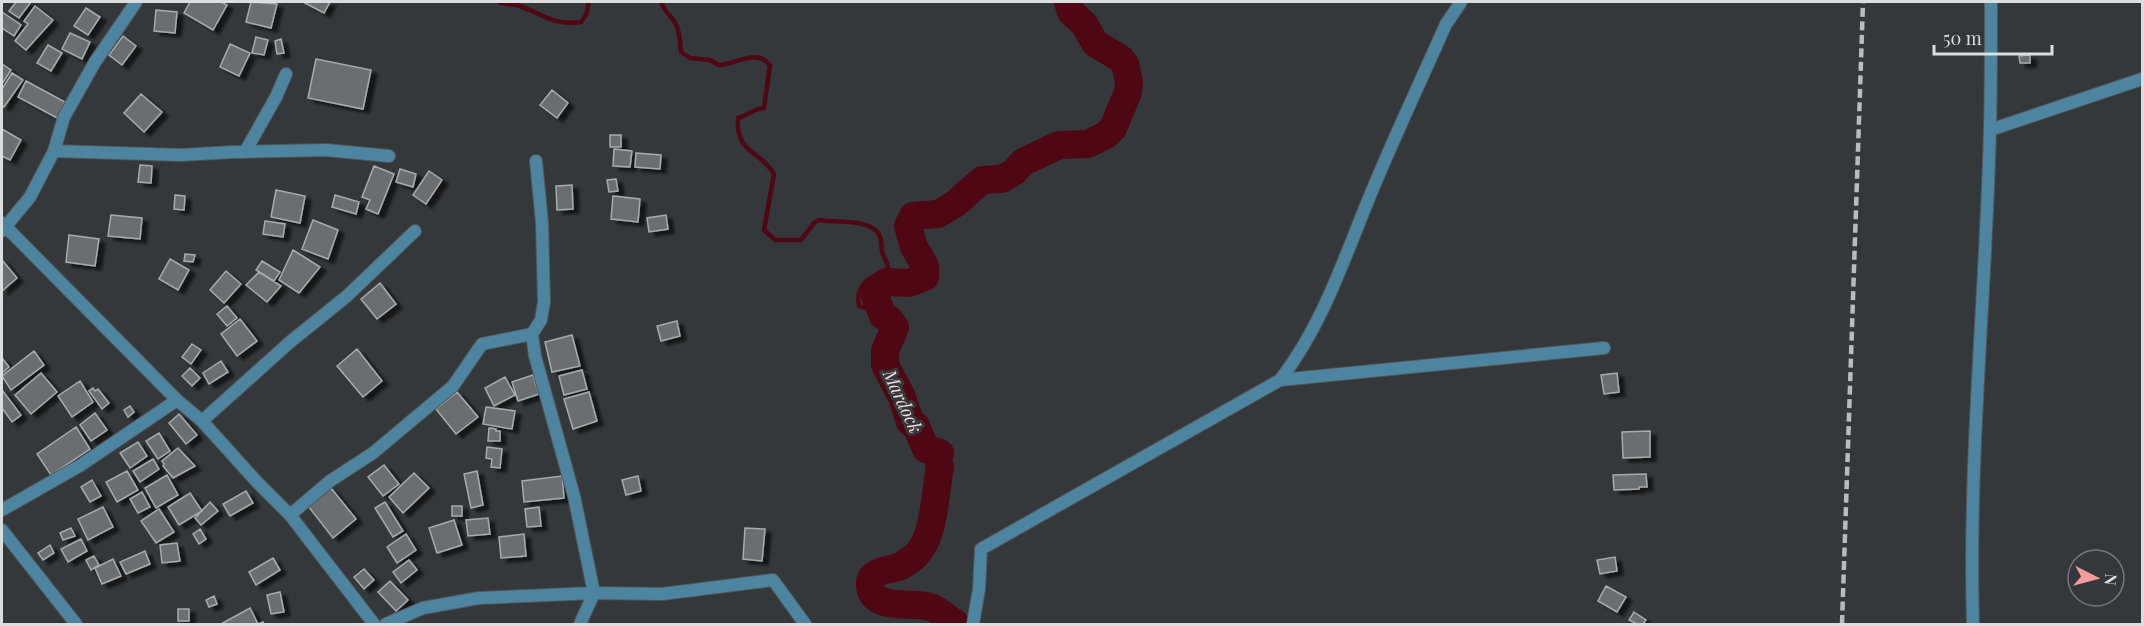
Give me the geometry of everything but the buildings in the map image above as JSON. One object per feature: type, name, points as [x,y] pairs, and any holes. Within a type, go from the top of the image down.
[{"type":"street","points":[[136,2],[95,62],[64,117],[54,151],[30,197],[3,227],[177,400],[202,421],[290,515],[374,624]]},
{"type":"street","points":[[973,624],[979,589],[981,549],[1280,380],[1295,360],[1315,323],[1377,177],[1446,24],[1461,2]]},
{"type":"street","points":[[1973,624],[1975,437],[1990,130],[1991,2]]},
{"type":"street","points":[[245,152],[286,74]]},
{"type":"street","points":[[1990,130],[2142,79]]},
{"type":"street","points":[[54,151],[180,155],[326,150],[389,156]]},
{"type":"street","points":[[536,160],[542,223],[544,303],[541,321],[532,334],[535,356],[574,496],[594,593],[580,624]]},
{"type":"street","points":[[202,421],[290,342],[347,296],[416,231]]},
{"type":"street","points":[[290,515],[330,481],[373,453],[453,386],[482,344],[532,334]]},
{"type":"street","points":[[1280,380],[1604,348]]},
{"type":"street","points":[[2,510],[81,465],[177,400]]},
{"type":"street","points":[[2,530],[76,624]]},
{"type":"street","points":[[386,624],[423,608],[479,598],[594,593],[662,594],[773,580],[806,624]]},
{"type":"waterway","points":[[499,2],[517,5],[547,18],[571,23],[581,22],[586,15],[589,2]]},
{"type":"waterway","points":[[661,2],[676,24],[681,52],[690,58],[710,60],[719,65],[752,57],[765,60],[770,65],[764,108],[738,118],[738,130],[745,145],[769,166],[774,174],[764,230],[775,240],[801,240],[819,220],[854,222],[876,231],[881,240],[888,268],[864,284],[859,291],[858,301],[859,306],[881,311]]},
{"type":"waterway","name":"Mardock","points":[[956,624],[930,607],[894,604],[878,599],[870,586],[872,576],[901,566],[922,547],[931,526],[940,467],[938,458],[940,453],[926,449],[916,426],[910,422],[902,397],[885,365],[885,351],[895,327],[889,319],[883,316],[875,296],[878,289],[886,282],[909,283],[925,277],[925,266],[914,247],[908,226],[913,216],[938,214],[955,204],[982,180],[1002,179],[1014,172],[1023,162],[1059,145],[1088,144],[1106,135],[1113,128],[1128,92],[1129,81],[1125,64],[1121,59],[1095,43],[1084,24],[1071,12],[1068,2]]},
{"type":"railway","points":[[1842,624],[1863,2]]}]
